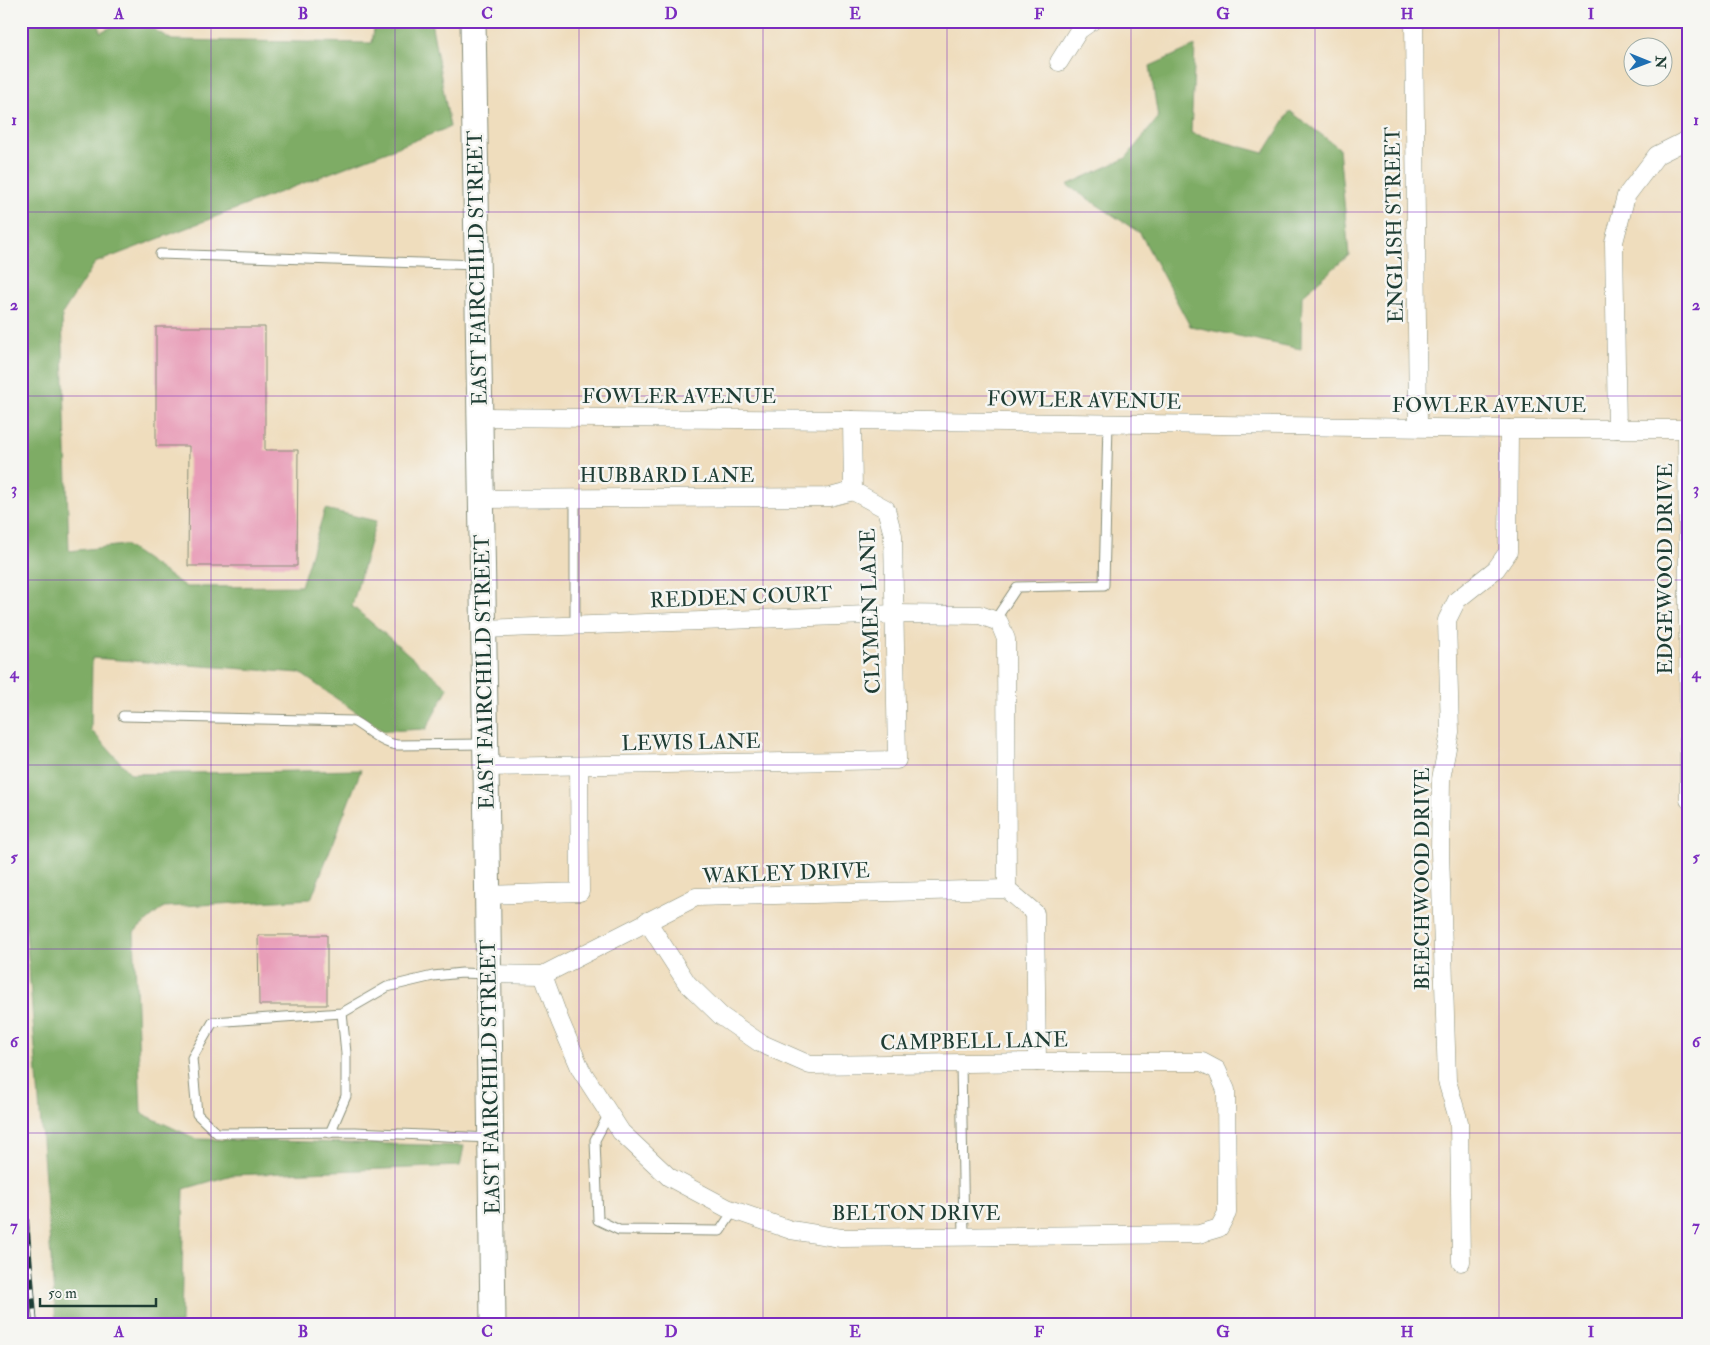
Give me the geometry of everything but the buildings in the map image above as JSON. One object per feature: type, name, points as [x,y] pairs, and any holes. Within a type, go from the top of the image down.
[{"type":"street","name":"EAST FAIRCHILD STREET","points":[[473,21],[486,755],[493,1324]]},
{"type":"street","points":[[1058,62],[1079,30],[1092,21]]},
{"type":"street","name":"ENGLISH STREET","points":[[1414,21],[1418,428]]},
{"type":"street","points":[[1617,429],[1614,242],[1626,196],[1658,155],[1689,139]]},
{"type":"street","name":"FOWLER AVENUE","points":[[479,417],[1510,429],[1688,429]]},
{"type":"street","points":[[852,420],[853,491]]},
{"type":"street","name":"BEECHWOOD DRIVE","points":[[1461,1262],[1459,1122],[1447,1081],[1440,850],[1441,780],[1450,732],[1447,620],[1457,600],[1496,569],[1508,552],[1510,429]]},
{"type":"street","name":"EDGEWOOD DRIVE","points":[[1688,429],[1689,800]]},
{"type":"street","name":"HUBBARD LANE","points":[[480,499],[830,497],[853,491]]},
{"type":"street","name":"CLYMEN LANE","points":[[853,491],[886,509],[893,534],[897,760]]},
{"type":"street","name":"REDDEN COURT","points":[[483,628],[895,614],[980,615],[997,621]]},
{"type":"street","points":[[997,621],[1006,639],[1007,888],[1035,913],[1037,1062]]},
{"type":"street","name":"LEWIS LANE","points":[[486,755],[579,766],[897,760]]},
{"type":"street","points":[[487,895],[580,892],[579,766]]},
{"type":"street","name":"WAKLEY DRIVE","points":[[488,974],[543,975],[696,898],[1007,888]]},
{"type":"street","name":"CAMPBELL LANE","points":[[647,921],[687,984],[721,1016],[760,1044],[810,1065],[1202,1062],[1216,1070],[1226,1090],[1227,1212]]},
{"type":"street","name":"BELTON DRIVE","points":[[543,975],[560,1022],[581,1070],[621,1132],[669,1177],[734,1210],[791,1230],[841,1238],[1200,1234],[1219,1228],[1227,1212]]},
{"type":"lane","points":[[160,254],[477,265]]},
{"type":"lane","points":[[997,621],[1017,588],[1104,585],[1108,423]]},
{"type":"lane","points":[[575,498],[575,626]]},
{"type":"lane","points":[[123,716],[353,721],[386,744],[486,755]]},
{"type":"lane","points":[[488,974],[462,973],[433,976],[387,987],[342,1013],[213,1022],[192,1058],[197,1114],[217,1133],[330,1132],[491,1138]]},
{"type":"lane","points":[[330,1132],[346,1096],[346,1053],[342,1013]]},
{"type":"lane","points":[[961,1063],[964,1237]]},
{"type":"lane","points":[[609,1114],[595,1140],[598,1220],[619,1230],[720,1231],[734,1210]]},
{"type":"green space","points":[[21,21],[99,21],[100,32],[126,21],[140,21],[172,40],[372,43],[375,21],[431,21],[450,127],[95,263],[62,314],[69,551],[125,545],[186,587],[301,586],[325,509],[376,521],[352,606],[448,688],[426,729],[383,731],[300,673],[92,658],[91,730],[131,774],[361,770],[311,899],[164,907],[134,932],[141,1113],[197,1139],[464,1146],[460,1166],[232,1175],[184,1189],[181,1324],[56,1324],[21,864]]},
{"type":"green space","points":[[1195,46],[1191,133],[1264,153],[1290,111],[1339,148],[1349,255],[1302,296],[1301,349],[1190,326],[1140,233],[1067,185],[1126,158],[1158,118],[1150,66]]},
{"type":"railway","points":[[21,1156],[35,1324]]},
{"type":"railway","points":[[21,1271],[26,1324]]}]
